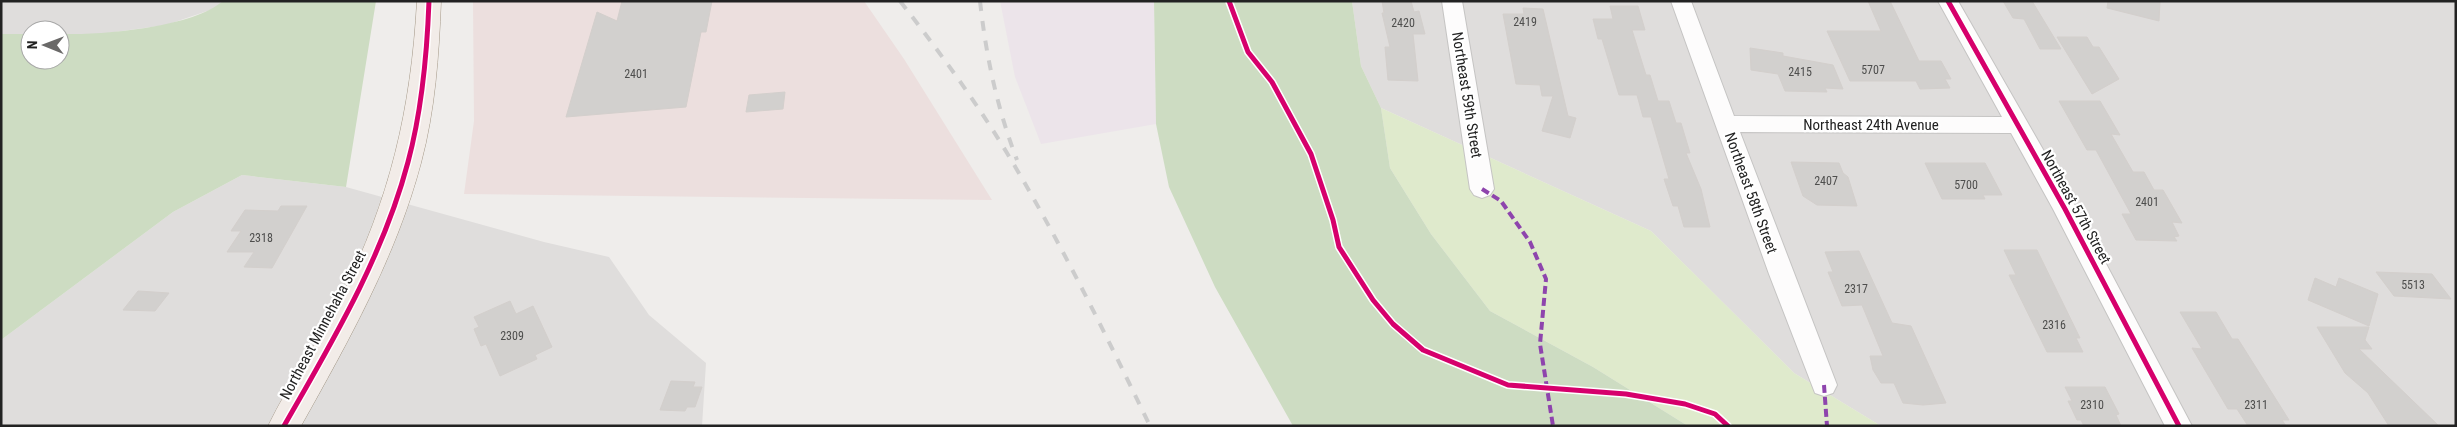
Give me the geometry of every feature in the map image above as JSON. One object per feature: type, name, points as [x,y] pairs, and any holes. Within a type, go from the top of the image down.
[{"type":"main road","name":"Northeast Minnehaha Street","points":[[284,426],[366,276],[391,213],[407,164],[418,119],[424,76],[429,1]]},
{"type":"street","name":"Northeast 59th Street","points":[[1452,1],[1482,189]]},
{"type":"street","name":"Northeast 58th Street","points":[[1681,1],[1725,124],[1824,384]]},
{"type":"street","name":"Northeast 57th Street","points":[[1948,1],[2064,209],[2179,426]]},
{"type":"street","name":"Northeast 24th Avenue","points":[[1725,124],[2017,125]]},
{"type":"shaded area","points":[[1,1],[223,1],[216,8],[166,25],[93,35],[70,34],[70,20],[20,20],[20,34],[1,34]]},
{"type":"shaded area","points":[[473,1],[864,1],[904,59],[992,200],[464,194],[474,121]]},
{"type":"shaded area","points":[[1000,1],[1154,1],[1156,124],[1041,144],[1015,77]]},
{"type":"shaded area","points":[[1352,1],[2456,1],[2456,426],[1881,426],[1794,373],[1651,231],[1381,108],[1361,66]]},
{"type":"shaded area","points":[[242,175],[346,187],[544,242],[609,257],[649,315],[706,363],[702,426],[1,426],[1,340],[173,212]]},
{"type":"green space","points":[[223,1],[376,1],[346,187],[242,175],[173,212],[1,340],[1,34],[20,34],[20,70],[70,70],[70,34],[145,28],[190,18],[209,10]]},
{"type":"green space","points":[[1154,1],[1352,1],[1361,66],[1381,108],[1390,168],[1431,234],[1490,311],[1593,367],[1688,426],[1293,426],[1215,287],[1169,187],[1156,124]]},
{"type":"green space","points":[[1381,108],[1651,231],[1794,373],[1881,426],[1688,426],[1593,367],[1490,311],[1431,234],[1390,168]]},
{"type":"building","points":[[622,1],[712,1],[706,32],[701,32],[686,107],[566,117],[597,12],[617,21]]},
{"type":"building","points":[[1382,1],[1411,1],[1414,12],[1419,11],[1425,34],[1413,34],[1418,81],[1388,80],[1385,47],[1390,47],[1382,13],[1384,13]]},
{"type":"building","points":[[1868,1],[1890,1],[1919,61],[1941,61],[1951,79],[1945,79],[1950,88],[1920,89],[1916,81],[1850,81],[1827,31],[1881,31]]},
{"type":"building","points":[[2003,1],[2032,1],[2061,49],[2040,49],[2024,19],[2013,18]]},
{"type":"building","points":[[2108,1],[2160,1],[2159,21],[2107,8]]},
{"type":"building","points":[[1610,6],[1638,6],[1645,30],[1632,30],[1646,75],[1650,75],[1658,101],[1669,101],[1676,123],[1681,123],[1690,153],[1686,153],[1701,189],[1710,227],[1684,227],[1678,206],[1673,206],[1664,179],[1669,179],[1651,117],[1643,117],[1637,95],[1619,95],[1602,39],[1598,39],[1593,19],[1613,19]]},
{"type":"building","points":[[1523,8],[1543,9],[1568,116],[1576,118],[1570,138],[1542,131],[1553,96],[1542,96],[1540,85],[1516,84],[1503,14],[1524,14]]},
{"type":"building","points":[[2057,37],[2087,37],[2093,47],[2099,47],[2119,79],[2092,94]]},
{"type":"building","points":[[1750,48],[1783,53],[1783,56],[1833,65],[1843,89],[1825,88],[1827,92],[1785,91],[1778,74],[1751,70]]},
{"type":"building","points":[[785,92],[783,109],[746,112],[749,95]]},
{"type":"building","points":[[2059,101],[2100,101],[2120,135],[2111,134],[2133,172],[2144,172],[2154,190],[2163,190],[2182,223],[2172,222],[2179,236],[2174,237],[2177,241],[2136,240],[2122,214],[2131,214],[2096,150],[2087,150]]},
{"type":"building","points":[[1791,162],[1839,163],[1843,173],[1848,177],[1857,206],[1817,205],[1803,196]]},
{"type":"building","points":[[1925,163],[1985,163],[2002,195],[1983,195],[1985,199],[1942,199]]},
{"type":"building","points":[[281,206],[307,206],[272,268],[244,267],[254,252],[227,252],[241,231],[231,231],[245,210],[278,211]]},
{"type":"building","points":[[2004,250],[2037,250],[2080,338],[2076,338],[2083,352],[2047,352],[2009,275],[2016,275]]},
{"type":"building","points":[[1859,251],[1892,323],[1911,326],[1946,403],[1923,405],[1903,403],[1894,383],[1881,383],[1873,370],[1870,356],[1883,356],[1862,305],[1842,306],[1828,272],[1833,272],[1825,252]]},
{"type":"building","points":[[2376,272],[2432,274],[2451,299],[2394,296]]},
{"type":"building","points":[[2315,278],[2336,287],[2339,278],[2378,294],[2369,326],[2308,300]]},
{"type":"building","points":[[138,291],[169,293],[155,311],[123,310]]},
{"type":"building","points":[[510,301],[516,314],[533,306],[552,347],[535,355],[537,359],[500,376],[486,344],[481,346],[474,329],[479,327],[474,317]]},
{"type":"building","points":[[2180,312],[2216,312],[2232,339],[2238,339],[2289,420],[2282,420],[2286,426],[2248,426],[2237,409],[2228,409],[2192,348],[2202,349]]},
{"type":"building","points":[[2317,327],[2369,327],[2365,340],[2372,349],[2359,349],[2439,426],[2389,426],[2368,393],[2345,373]]},
{"type":"building","points":[[671,381],[695,382],[693,387],[702,387],[695,407],[687,407],[685,411],[660,410]]},
{"type":"building","points":[[2065,387],[2105,387],[2119,414],[2116,415],[2121,426],[2084,426],[2081,420],[2077,420],[2068,401],[2072,401]]},
{"type":"railway","points":[[900,1],[956,76],[1027,186],[1099,322],[1150,426]]},
{"type":"railway","points":[[980,1],[993,82],[1017,160]]},
{"type":"marked path","points":[[1482,189],[1501,201],[1530,242],[1546,279],[1540,344],[1549,390],[1553,426]]},
{"type":"marked path","points":[[1824,385],[1827,426]]},
{"type":"cycle path","points":[[284,426],[355,298],[385,232],[397,197],[413,142],[420,102],[427,42],[429,1]]},
{"type":"cycle path","points":[[1229,1],[1248,52],[1272,82],[1311,154],[1320,178],[1323,195],[1333,220],[1339,247],[1373,300],[1393,324],[1423,350],[1508,385],[1626,394],[1685,404],[1715,414],[1728,426]]},
{"type":"cycle path","points":[[1948,1],[2065,209],[2179,426]]}]
